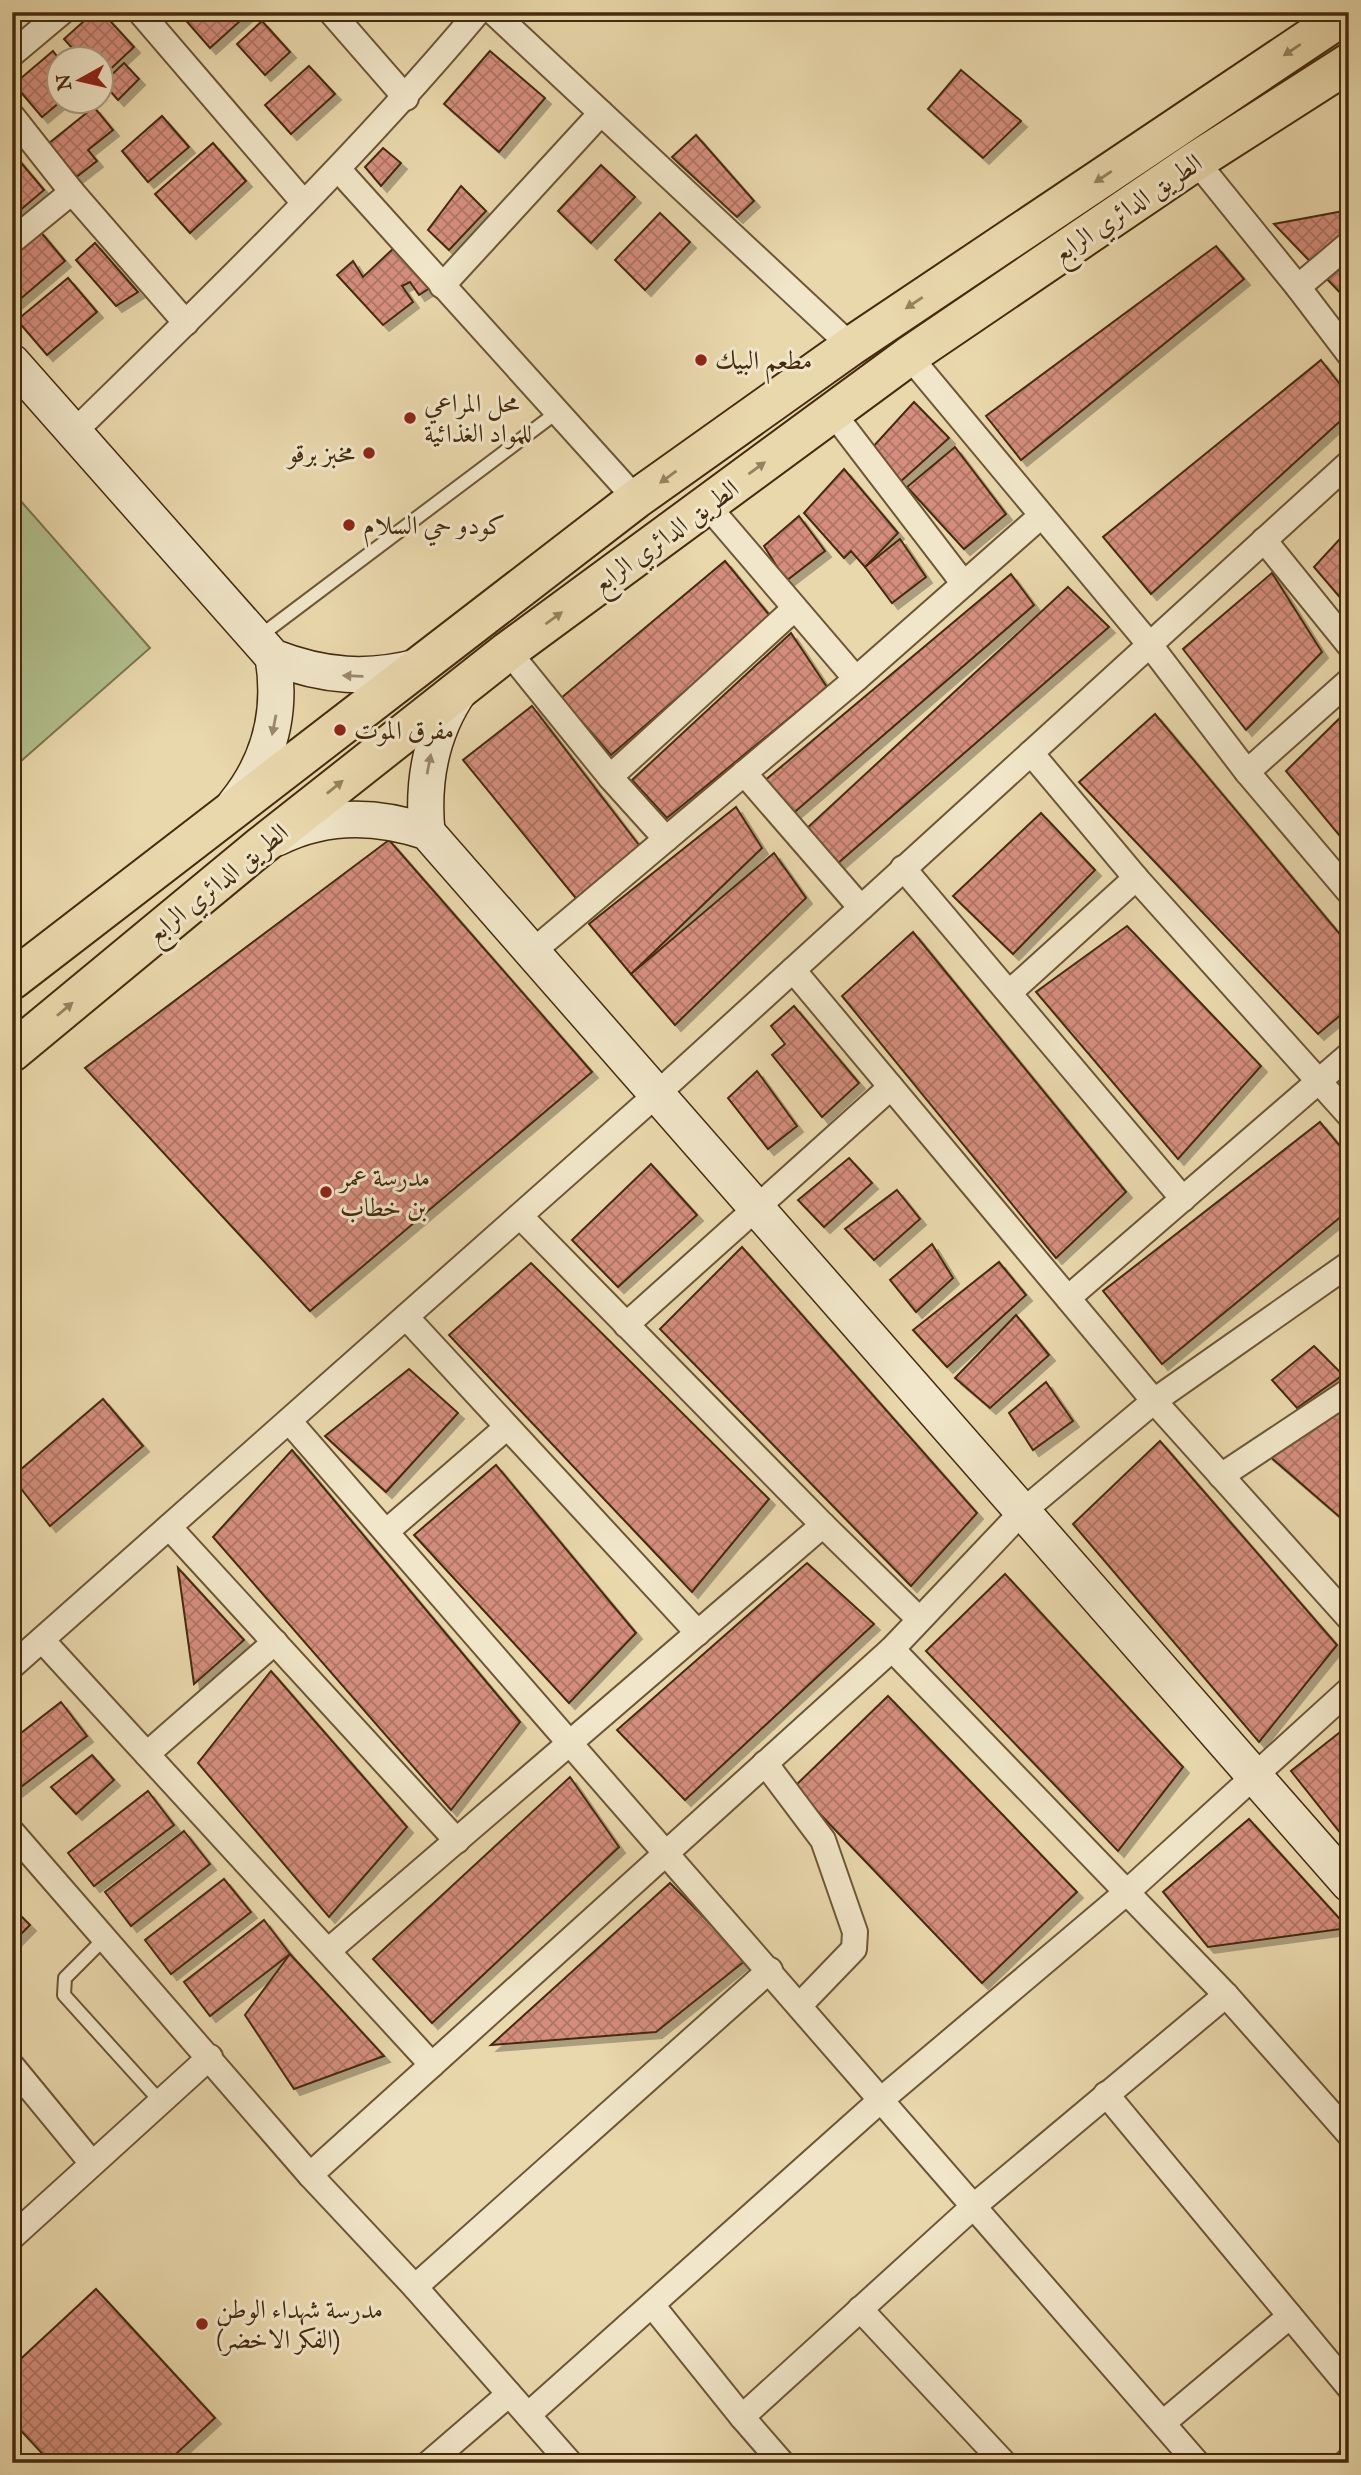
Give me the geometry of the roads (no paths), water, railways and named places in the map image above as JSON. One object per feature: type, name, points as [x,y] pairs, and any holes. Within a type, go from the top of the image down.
[{"type":"main road","name":"الطريق الدائري الرابع","points":[[12,980],[636,499],[850,346],[1347,13]]},
{"type":"main road","name":"الطريق الدائري الرابع","points":[[12,1052],[261,846],[509,651],[909,356],[1196,161],[1349,63]]},
{"type":"street","points":[[12,54],[62,12]]},
{"type":"street","points":[[140,12],[304,203]]},
{"type":"street","points":[[331,12],[406,98]]},
{"type":"street","points":[[74,432],[338,169],[406,98],[478,12]]},
{"type":"street","points":[[493,12],[850,346]]},
{"type":"street","points":[[442,286],[601,113]]},
{"type":"street","points":[[12,116],[72,192],[186,323]]},
{"type":"street","points":[[1196,161],[1298,286],[1349,354]]},
{"type":"street","points":[[338,169],[636,499]]},
{"type":"street","points":[[12,241],[72,192]]},
{"type":"street","points":[[1298,286],[1349,244]]},
{"type":"street","points":[[909,356],[1150,645],[1247,772],[1349,892]]},
{"type":"street","points":[[12,362],[265,648],[277,682],[271,738],[247,789],[229,811]]},
{"type":"street","points":[[833,413],[964,584]]},
{"type":"street","points":[[12,1666],[657,1094],[1349,463]]},
{"type":"street","points":[[707,505],[856,680]]},
{"type":"street","points":[[532,952],[856,680],[1041,516]]},
{"type":"street","points":[[1264,540],[1349,645]]},
{"type":"street","points":[[610,777],[794,609]]},
{"type":"street","points":[[265,648],[321,673],[361,677],[421,666]]},
{"type":"street","points":[[509,651],[610,777],[666,839]]},
{"type":"street","points":[[1247,772],[1349,681]]},
{"type":"street","points":[[427,832],[425,808],[429,761],[443,720],[466,683]]},
{"type":"street","points":[[1031,753],[1136,878],[1349,1115]]},
{"type":"street","points":[[744,773],[860,908]]},
{"type":"street","points":[[261,846],[300,828],[343,820],[386,821],[427,832],[1349,1884]]},
{"type":"street","points":[[903,869],[1183,1199]]},
{"type":"street","points":[[1010,992],[1136,878]]},
{"type":"street","points":[[793,970],[1154,1401],[1349,1618]]},
{"type":"street","points":[[1068,1298],[1349,1055]]},
{"type":"street","points":[[626,1325],[891,1087]]},
{"type":"street","points":[[520,1216],[919,1619]]},
{"type":"street","points":[[310,2175],[892,1649],[1022,1511],[1154,1401],[1349,1264]]},
{"type":"street","points":[[406,1317],[698,1633]]},
{"type":"street","points":[[1221,1476],[1349,1391]]},
{"type":"street","points":[[289,1420],[1198,2463]]},
{"type":"street","points":[[387,1531],[507,1427]]},
{"type":"street","points":[[328,1951],[823,1525]]},
{"type":"street","points":[[169,1527],[457,1841]]},
{"type":"street","points":[[42,1640],[432,2065]]},
{"type":"street","points":[[147,1754],[275,1642]]},
{"type":"street","points":[[892,1649],[1226,1995],[1349,2134]]},
{"type":"street","points":[[528,2415],[881,2099],[1127,1892],[1349,1690]]},
{"type":"street","points":[[765,1763],[823,1840],[855,1932],[854,1949],[800,2005]]},
{"type":"street","points":[[12,1832],[310,2175],[415,2287],[570,2463]]},
{"type":"street","points":[[415,2287],[770,1970]]},
{"type":"street","points":[[742,2417],[974,2206],[1226,1995]]},
{"type":"street","points":[[12,2237],[91,2162],[210,2057]]},
{"type":"street","points":[[12,2066],[91,2162]]},
{"type":"street","points":[[1106,2094],[1349,2387]]},
{"type":"street","points":[[652,2305],[782,2463]]},
{"type":"street","points":[[860,2309],[1004,2463]]},
{"type":"street","points":[[1163,2423],[1290,2316]]},
{"type":"street","points":[[429,2463],[509,2394]]},
{"type":"lane","points":[[265,648],[556,413]]},
{"type":"lane","points":[[104,1939],[65,1978],[64,1996],[160,2101]]},
{"type":"place","name":"مطعم البيك","points":[[701,360]]},
{"type":"place","name":"محل المراعي للمواد الغذائية","points":[[410,418]]},
{"type":"place","name":"مخبز برقو","points":[[369,453]]},
{"type":"place","name":"كودو حي السلام","points":[[349,525]]},
{"type":"place","name":"مفرق الموت","points":[[340,730]]},
{"type":"place","name":"مدرسة عمر بن خطاب","points":[[326,1192]]},
{"type":"place","name":"مدرسة شهداء الوطن (الفكر الاخضر)","points":[[202,2324]]}]
